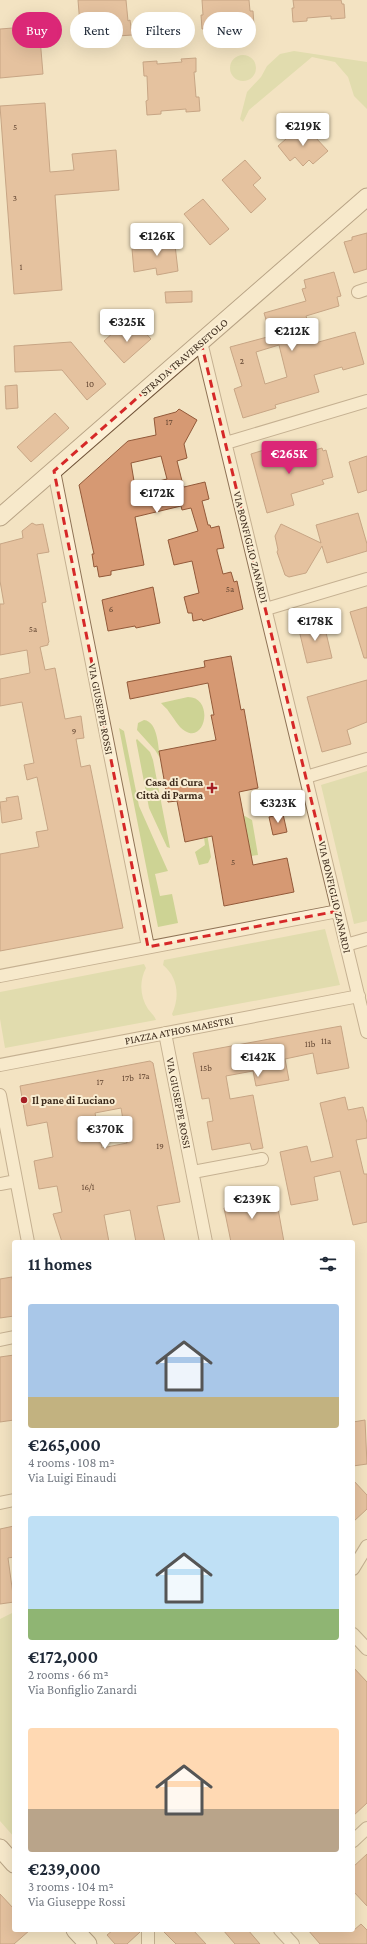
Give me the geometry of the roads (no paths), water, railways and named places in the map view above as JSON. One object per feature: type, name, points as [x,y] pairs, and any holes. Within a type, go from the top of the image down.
[{"type":"main road","name":"STRADA TRAVERSETOLO","points":[[0,517],[367,197]]},
{"type":"main road","points":[[0,1848],[12,1862]]},
{"type":"main road","points":[[77,1932],[88,1944]]},
{"type":"street","name":"VIA BONFIGLIO ZANARDI","points":[[201,342],[367,1032]]},
{"type":"street","points":[[226,442],[367,401]]},
{"type":"street","name":"VIA GIUSEPPE ROSSI","points":[[54,471],[148,947]]},
{"type":"street","points":[[266,609],[367,579]]},
{"type":"street","points":[[306,777],[367,759]]},
{"type":"street","points":[[0,976],[338,911]]},
{"type":"street","points":[[346,945],[367,939]]},
{"type":"street","name":"PIAZZA ATHOS MAESTRI","points":[[0,1065],[358,996]]},
{"type":"street","name":"VIA GIUSEPPE ROSSI","points":[[165,1033],[206,1240]]},
{"type":"street","points":[[0,1095],[28,1240]]},
{"type":"street","points":[[193,1172],[262,1159]]},
{"type":"street","points":[[0,1184],[16,1181]]},
{"type":"street","points":[[0,1340],[12,1337]]},
{"type":"street","points":[[0,1503],[12,1500]]},
{"type":"street","points":[[355,1566],[367,1546]]},
{"type":"street","points":[[355,1636],[367,1650]]},
{"type":"street","points":[[355,1839],[367,1828]]},
{"type":"street","points":[[148,1932],[148,1944]]},
{"type":"street","points":[[282,1932],[293,1944]]},
{"type":"place","name":"Casa di Cura Città di Parma","points":[[212,788]]},
{"type":"place","name":"Il pane di Luciano","points":[[24,1100]]}]
